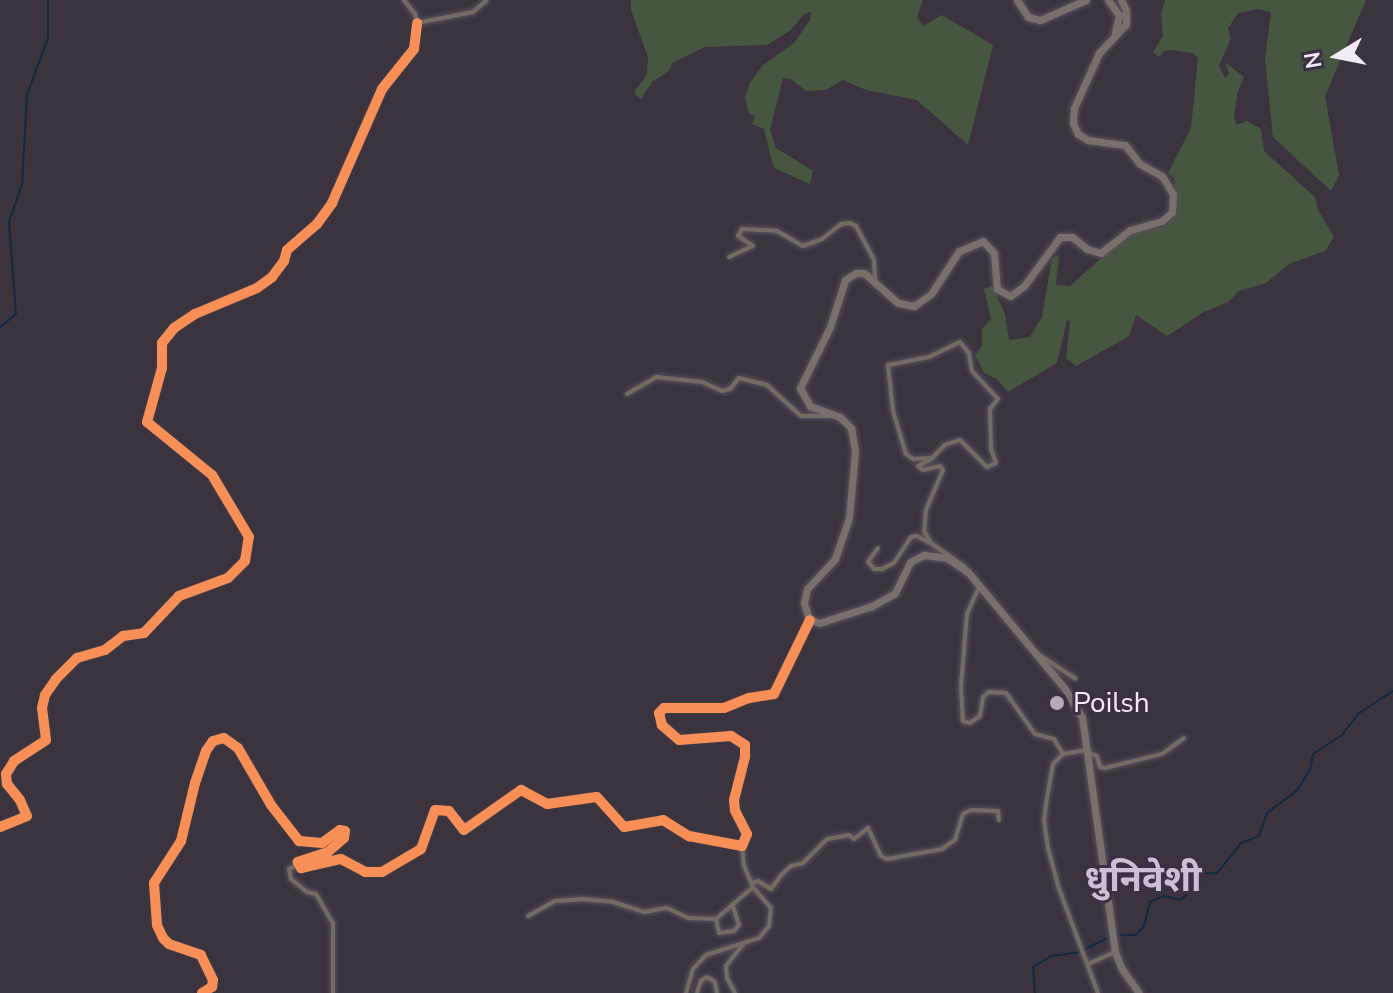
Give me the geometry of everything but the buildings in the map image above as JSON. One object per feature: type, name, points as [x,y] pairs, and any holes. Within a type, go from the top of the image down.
[{"type":"highway","points":[[1017,0],[1028,17],[1040,20],[1086,0]]},
{"type":"highway","points":[[1108,0],[1119,15],[1110,40]]},
{"type":"highway","points":[[1121,0],[1127,20],[1099,53],[1075,106],[1073,126],[1088,140],[1125,145],[1140,164],[1162,176],[1174,198],[1169,217],[1130,230],[1101,253],[1087,249],[1072,237],[1060,237],[1024,286],[1010,296],[997,289],[994,253],[983,241],[959,251],[933,291],[917,305],[898,303],[875,281],[860,272],[843,282],[830,327],[801,380],[800,392],[817,411],[837,416],[849,424],[854,438],[849,518],[835,559],[805,593],[804,607],[810,620],[831,622],[889,598],[899,588],[910,562],[919,556],[943,556],[968,572],[1079,709],[1115,952],[1139,993]]},
{"type":"street","points":[[0,827],[27,816],[20,800],[9,788],[6,774],[14,761],[46,740],[42,708],[45,695],[56,679],[77,658],[105,650],[123,636],[144,633],[179,596],[228,578],[245,561],[249,537],[212,475],[147,422],[161,377],[162,343],[174,328],[195,314],[257,288],[272,277],[284,261],[287,250],[317,224],[332,203],[382,89],[414,49],[417,23],[415,14],[404,0]]},
{"type":"street","points":[[417,23],[473,12],[487,0]]},
{"type":"street","points":[[729,257],[754,248],[738,236],[742,229],[777,231],[803,246],[822,239],[841,224],[850,223],[856,226],[874,260],[875,281]]},
{"type":"street","points":[[931,543],[924,531],[926,510],[943,470],[940,466],[923,470],[918,466],[933,457],[945,445],[960,440],[987,467],[996,463],[991,449],[990,409],[998,399],[972,371],[969,353],[960,342],[929,357],[888,365],[893,411],[906,454],[913,459],[933,457]]},
{"type":"street","points":[[627,394],[656,377],[702,382],[722,391],[730,389],[739,378],[767,385],[801,416],[837,416]]},
{"type":"street","points":[[878,548],[868,562],[874,569],[894,563],[911,537],[917,536],[961,562],[968,572]]},
{"type":"street","points":[[979,587],[967,614],[961,686],[963,721],[970,723],[980,716],[983,697],[989,692],[1006,693],[1029,728],[1054,739],[1063,754]]},
{"type":"street","points":[[686,993],[693,969],[706,955],[763,935],[771,919],[771,908],[752,885],[742,860],[742,846],[747,834],[735,810],[734,800],[745,745],[731,736],[679,740],[662,725],[659,713],[664,708],[724,708],[749,698],[774,694],[810,620]]},
{"type":"street","points":[[1035,655],[1043,655],[1076,679]]},
{"type":"street","points":[[202,993],[212,987],[213,980],[201,955],[163,938],[157,925],[154,883],[181,841],[195,783],[213,741],[224,738],[238,748],[271,805],[303,843],[322,843],[340,830],[345,831],[344,838],[328,852],[289,869],[291,879],[307,892],[316,894],[333,923],[333,993]]},
{"type":"street","points":[[1098,993],[1058,886],[1044,820],[1053,764],[1063,754],[1087,751],[1096,755],[1100,767],[1105,768],[1162,754],[1184,738]]},
{"type":"street","points":[[297,865],[301,868],[345,859],[365,872],[382,872],[421,849],[435,810],[449,811],[461,829],[468,829],[521,790],[547,804],[597,797],[624,827],[663,820],[689,836],[742,846]]},
{"type":"street","points":[[528,916],[555,901],[581,899],[613,902],[644,912],[667,908],[688,918],[716,919],[758,881],[771,889],[791,866],[803,863],[827,839],[849,835],[854,839],[868,828],[881,856],[887,859],[942,849],[955,840],[963,814],[971,810],[998,811],[999,820]]},
{"type":"street","points":[[716,919],[719,933],[734,931],[739,925],[732,904]]},
{"type":"street","points":[[735,993],[725,973],[726,966],[746,942]]},
{"type":"street","points":[[1088,964],[1115,952]]},
{"type":"street","points":[[697,993],[701,981],[707,977],[715,982],[717,993]]},
{"type":"green space","points":[[631,0],[923,0],[917,17],[923,26],[942,15],[993,45],[968,145],[917,100],[866,90],[843,80],[826,90],[806,91],[791,79],[783,78],[770,130],[776,148],[813,171],[810,184],[774,168],[764,129],[752,124],[755,116],[749,113],[745,98],[750,83],[763,65],[794,43],[810,20],[811,12],[804,14],[791,30],[767,45],[705,47],[672,63],[670,70],[652,82],[641,99],[634,93],[647,74],[648,57],[631,10]]},
{"type":"green space","points":[[1165,0],[1366,0],[1325,96],[1339,175],[1331,191],[1273,137],[1265,58],[1271,12],[1258,9],[1238,13],[1228,28],[1231,38],[1219,66],[1225,78],[1229,74],[1226,63],[1244,77],[1237,94],[1234,118],[1237,125],[1247,121],[1261,129],[1264,151],[1315,197],[1318,210],[1334,237],[1325,251],[1289,264],[1266,283],[1239,291],[1228,302],[1202,313],[1167,336],[1136,315],[1129,336],[1076,366],[1066,358],[1070,322],[1067,320],[1057,363],[1008,392],[997,379],[984,373],[975,355],[982,346],[982,329],[991,319],[984,289],[992,286],[1005,314],[1009,340],[1030,337],[1042,317],[1052,258],[1059,255],[1056,285],[1070,286],[1127,235],[1166,226],[1177,211],[1174,178],[1168,173],[1191,128],[1198,58],[1192,53],[1172,50],[1164,51],[1159,57],[1153,52],[1163,36],[1161,14]]},
{"type":"waterway","points":[[0,328],[16,313],[9,222],[22,185],[27,95],[48,38],[48,0]]},
{"type":"waterway","points":[[1117,935],[1136,935],[1144,926],[1150,902],[1164,896],[1181,900],[1190,891],[1191,878],[1196,874],[1217,873],[1241,843],[1259,836],[1267,813],[1297,790],[1310,770],[1313,754],[1341,736],[1358,714],[1393,691]]},
{"type":"waterway","points":[[1035,993],[1033,967],[1051,956],[1077,953],[1110,937]]},
{"type":"cycle path","points":[[0,827],[27,816],[20,800],[7,784],[6,774],[14,761],[46,740],[42,708],[45,695],[56,679],[77,658],[105,650],[123,636],[144,633],[179,596],[228,578],[245,561],[249,537],[212,475],[147,422],[162,368],[162,343],[174,328],[195,314],[257,288],[272,277],[284,261],[287,250],[317,224],[332,203],[382,89],[414,49],[417,23]]},
{"type":"cycle path","points":[[202,993],[212,987],[213,980],[201,955],[169,944],[163,938],[157,925],[154,883],[181,841],[195,783],[206,751],[213,741],[224,738],[238,748],[271,805],[299,841],[322,843],[340,830],[345,831],[344,838],[328,852],[298,862],[301,868],[341,859],[365,872],[382,872],[421,849],[435,810],[449,811],[464,830],[521,790],[547,804],[597,797],[624,827],[663,820],[689,836],[742,846],[747,834],[735,810],[734,800],[745,745],[731,736],[679,740],[662,725],[659,713],[664,708],[724,708],[749,698],[774,694],[810,620]]},
{"type":"place","name":"Poilsh","points":[[1057,703]]},
{"type":"district","name":"धुनिवेशी","points":[[1143,880]]}]
